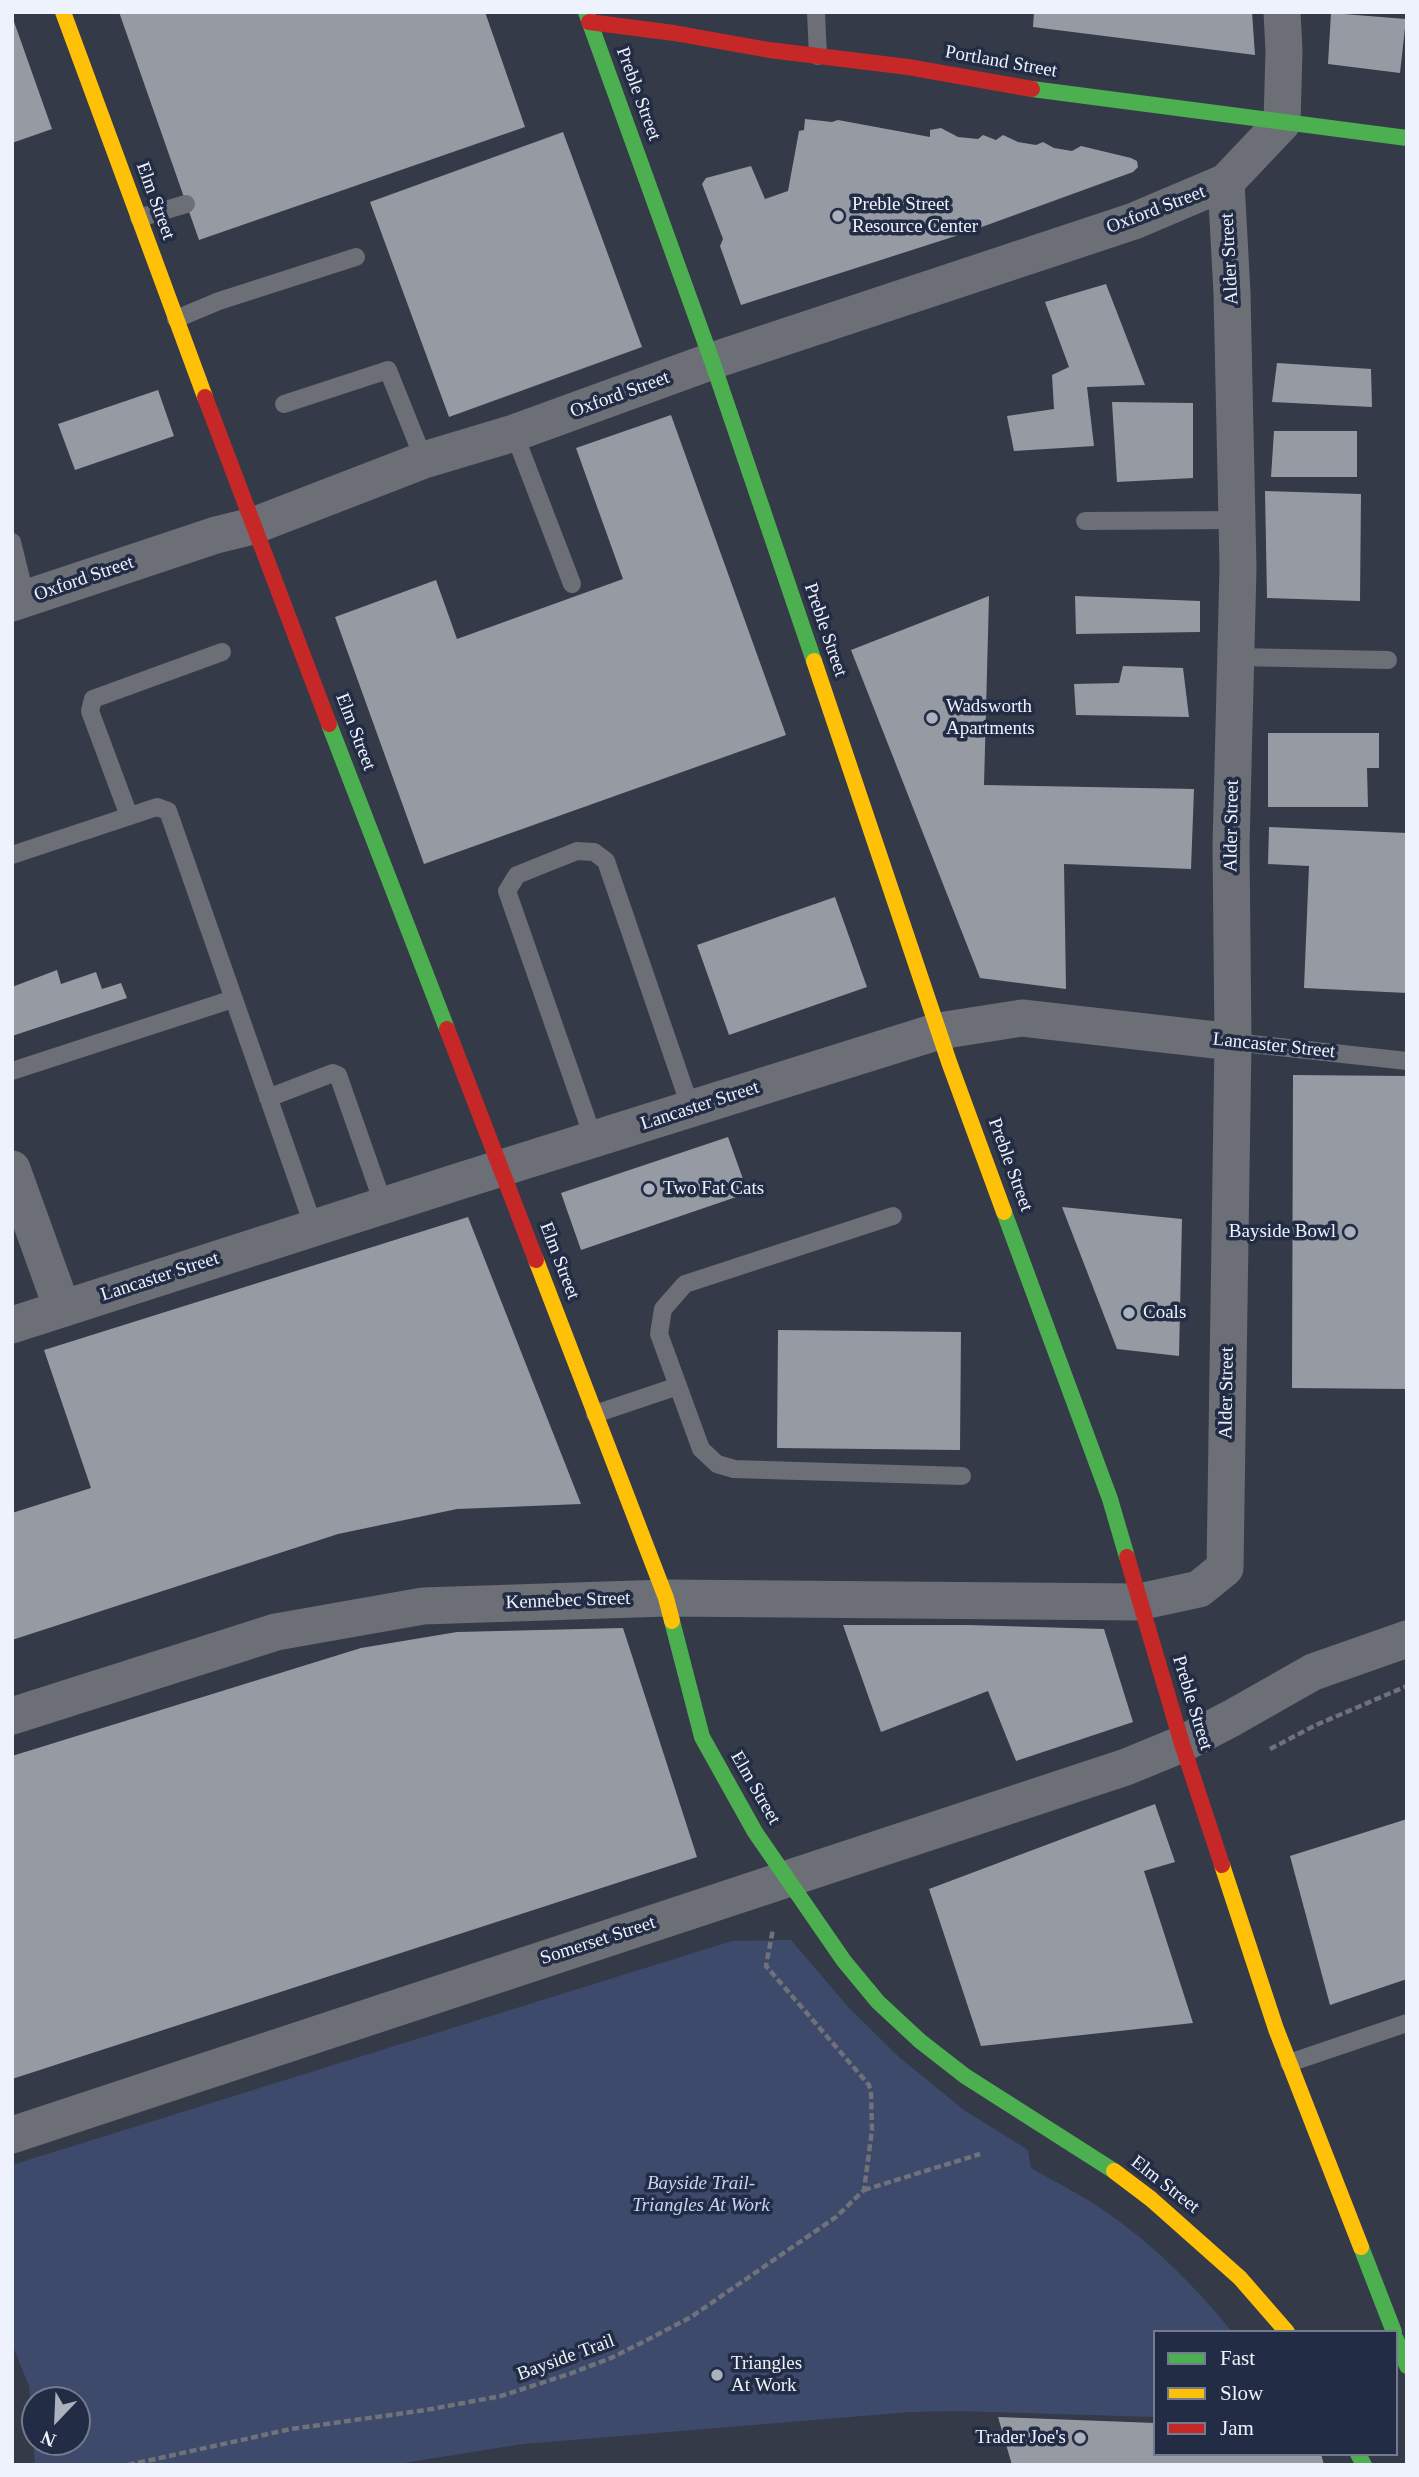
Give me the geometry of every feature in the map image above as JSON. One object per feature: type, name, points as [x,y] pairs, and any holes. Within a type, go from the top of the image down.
[{"type":"main road","name":"Elm Street","points":[[63,12],[253,526],[666,1598],[702,1737],[755,1832],[786,1879],[844,1961],[878,2003],[919,2041],[965,2077],[1123,2177],[1151,2199],[1240,2278],[1285,2330]]},
{"type":"main road","name":"Portland Street","points":[[588,17],[818,56],[908,67],[1042,91],[1407,138]]},
{"type":"main road","name":"Preble Street","points":[[588,17],[712,362],[939,1031],[1110,1499],[1182,1744],[1289,2063],[1393,2330]]},
{"type":"main road","points":[[1398,2344],[1407,2366]]},
{"type":"street","points":[[1226,182],[1282,123],[1282,12]]},
{"type":"street","name":"Oxford Street","points":[[19,601],[216,535],[253,526],[424,460],[514,433],[712,362],[1134,221],[1226,182]]},
{"type":"street","name":"Alder Street","points":[[1139,1602],[1199,1589],[1225,1568],[1233,1042],[1231,846],[1237,520],[1232,293],[1226,182]]},
{"type":"street","name":"Lancaster Street","points":[[12,1325],[939,1031],[1022,1018],[1233,1042]]},
{"type":"street","points":[[12,1169],[62,1308]]},
{"type":"street","name":"Kennebec Street","points":[[12,1716],[276,1632],[423,1606],[666,1598],[1139,1602]]},
{"type":"street","points":[[1182,1744],[1313,1672],[1407,1639]]},
{"type":"street","name":"Somerset Street","points":[[12,2135],[1126,1767],[1182,1744]]},
{"type":"lane","points":[[816,12],[818,56]]},
{"type":"lane","points":[[139,218],[186,204]]},
{"type":"lane","points":[[176,319],[219,301],[356,257]]},
{"type":"lane","points":[[284,404],[388,370],[424,460]]},
{"type":"lane","points":[[514,433],[572,584]]},
{"type":"lane","points":[[1085,521],[1237,520]]},
{"type":"lane","points":[[12,542],[19,601]]},
{"type":"lane","points":[[129,816],[90,711],[93,699],[222,652]]},
{"type":"lane","points":[[1236,657],[1388,660]]},
{"type":"lane","points":[[12,855],[157,807],[168,811],[314,1228]]},
{"type":"lane","points":[[594,1140],[507,891],[517,875],[577,851],[594,852],[606,861],[691,1109]]},
{"type":"lane","points":[[12,1071],[233,999]]},
{"type":"lane","name":"Lancaster Street","points":[[1233,1042],[1407,1061]]},
{"type":"lane","points":[[268,1098],[332,1073],[338,1075],[384,1206]]},
{"type":"lane","points":[[893,1216],[685,1284],[663,1309],[659,1334],[701,1449],[717,1464],[734,1469],[962,1476]]},
{"type":"lane","points":[[595,1414],[678,1386]]},
{"type":"lane","points":[[1289,2063],[1407,2023]]},
{"type":"path","points":[[1270,1749],[1316,1725],[1407,1686]]},
{"type":"path","points":[[786,1879],[766,1966],[869,2085],[872,2130],[864,2190],[980,2154]]},
{"type":"path","name":"Bayside Trail","points":[[128,2465],[291,2429],[426,2410],[501,2396],[572,2373],[611,2358],[691,2317],[836,2217],[864,2190]]},
{"type":"green space","name":"Bayside Trail- Triangles At Work","points":[[791,1940],[850,2009],[900,2058],[964,2110],[1028,2150],[1031,2168],[1097,2206],[1141,2238],[1174,2268],[1230,2330],[1153,2330],[1153,2417],[911,2412],[523,2444],[391,2465],[35,2465],[34,2456],[91,2456],[91,2386],[29,2386],[12,2344],[12,2165],[732,1941]]},
{"type":"building","points":[[119,12],[485,12],[525,127],[199,240]]},
{"type":"building","points":[[1034,12],[1252,12],[1255,55],[1033,27]]},
{"type":"building","points":[[1331,13],[1406,19],[1400,73],[1328,64]]},
{"type":"building","points":[[12,16],[52,129],[12,143]]},
{"type":"building","name":"Preble Street Resource Center","points":[[805,119],[832,122],[838,120],[930,137],[930,130],[941,128],[958,137],[978,139],[983,135],[996,140],[1003,135],[1018,142],[1036,145],[1043,142],[1054,148],[1072,151],[1081,146],[1131,158],[1137,161],[1138,167],[1133,172],[968,232],[741,305],[720,246],[723,239],[702,184],[706,178],[751,166],[765,199],[788,191],[799,131],[804,130]]},
{"type":"building","points":[[563,132],[642,347],[449,417],[370,202]]},
{"type":"building","points":[[1106,284],[1145,385],[1087,387],[1094,446],[1014,451],[1007,416],[1054,409],[1052,375],[1069,367],[1045,302]]},
{"type":"building","points":[[1277,363],[1371,369],[1372,407],[1272,402]]},
{"type":"building","points":[[158,390],[174,436],[75,470],[58,424]]},
{"type":"building","points":[[1112,402],[1193,403],[1193,478],[1117,482]]},
{"type":"building","points":[[671,415],[786,735],[424,864],[335,617],[436,580],[457,639],[623,579],[576,448]]},
{"type":"building","points":[[1274,431],[1357,431],[1357,477],[1271,477]]},
{"type":"building","points":[[1265,491],[1361,494],[1360,601],[1267,598]]},
{"type":"building","points":[[989,596],[984,785],[1194,789],[1191,869],[1064,864],[1066,989],[980,978],[851,650]]},
{"type":"building","points":[[1075,596],[1200,601],[1200,632],[1076,634]]},
{"type":"building","points":[[1123,666],[1183,668],[1189,717],[1076,715],[1074,684],[1119,683]]},
{"type":"building","points":[[1268,733],[1379,733],[1379,768],[1367,768],[1368,807],[1268,807]]},
{"type":"building","points":[[1269,827],[1407,833],[1407,993],[1304,988],[1309,866],[1268,864]]},
{"type":"building","points":[[835,897],[867,987],[729,1035],[697,945]]},
{"type":"building","points":[[57,970],[61,984],[96,972],[102,989],[121,983],[127,998],[12,1036],[12,987]]},
{"type":"building","name":"Bayside Bowl","points":[[1293,1075],[1407,1076],[1407,1389],[1292,1388]]},
{"type":"building","points":[[728,1137],[748,1193],[581,1250],[561,1193]]},
{"type":"building","points":[[1062,1207],[1182,1219],[1179,1356],[1117,1349]]},
{"type":"building","points":[[468,1217],[581,1504],[457,1509],[338,1534],[12,1640],[12,1513],[91,1488],[44,1350]]},
{"type":"building","points":[[778,1330],[961,1332],[960,1450],[777,1448]]},
{"type":"building","points":[[843,1625],[1104,1629],[1133,1722],[1016,1761],[988,1691],[881,1732]]},
{"type":"building","points":[[623,1628],[697,1857],[12,2079],[12,1756],[361,1648],[457,1632]]},
{"type":"building","points":[[1155,1804],[1175,1862],[1144,1871],[1193,2023],[981,2046],[929,1889]]},
{"type":"building","points":[[1407,1819],[1407,1979],[1330,2005],[1290,1856]]},
{"type":"building","name":"Trader Joe's","points":[[998,2417],[1153,2423],[1153,2456],[1322,2456],[1324,2465],[1012,2465]]},
{"type":"traffic: fast","points":[[586,12],[712,361],[814,661]]},
{"type":"traffic: fast","points":[[1032,89],[1407,138]]},
{"type":"traffic: fast","points":[[329,724],[447,1029]]},
{"type":"traffic: fast","points":[[1004,1212],[1110,1499],[1127,1557]]},
{"type":"traffic: fast","points":[[672,1621],[702,1737],[755,1832],[844,1961],[878,2002],[920,2041],[965,2076],[1114,2171]]},
{"type":"traffic: fast","points":[[1361,2247],[1393,2330]]},
{"type":"traffic: fast","points":[[1398,2344],[1407,2366]]},
{"type":"traffic: fast","points":[[1359,2456],[1364,2465]]},
{"type":"traffic: slow","points":[[63,12],[205,397]]},
{"type":"traffic: slow","points":[[814,661],[949,1062],[1004,1212]]},
{"type":"traffic: slow","points":[[536,1260],[666,1598],[672,1621]]},
{"type":"traffic: slow","points":[[1222,1865],[1276,2029],[1361,2247]]},
{"type":"traffic: slow","points":[[1114,2171],[1151,2199],[1240,2278],[1285,2330]]},
{"type":"traffic: jam","points":[[589,22],[674,33],[769,50],[908,67],[1032,89]]},
{"type":"traffic: jam","points":[[205,397],[329,724]]},
{"type":"traffic: jam","points":[[447,1029],[536,1260]]},
{"type":"traffic: jam","points":[[1127,1557],[1182,1744],[1222,1865]]},
{"type":"place","name":"Preble Street Resource Center","points":[[838,216]]},
{"type":"place","name":"Wadsworth Apartments","points":[[932,718]]},
{"type":"place","name":"Two Fat Cats","points":[[649,1189]]},
{"type":"place","name":"Bayside Bowl","points":[[1350,1232]]},
{"type":"place","name":"Coals","points":[[1129,1313]]},
{"type":"place","name":"Triangles At Work","points":[[717,2375]]},
{"type":"place","name":"Trader Joe's","points":[[1080,2438]]}]
